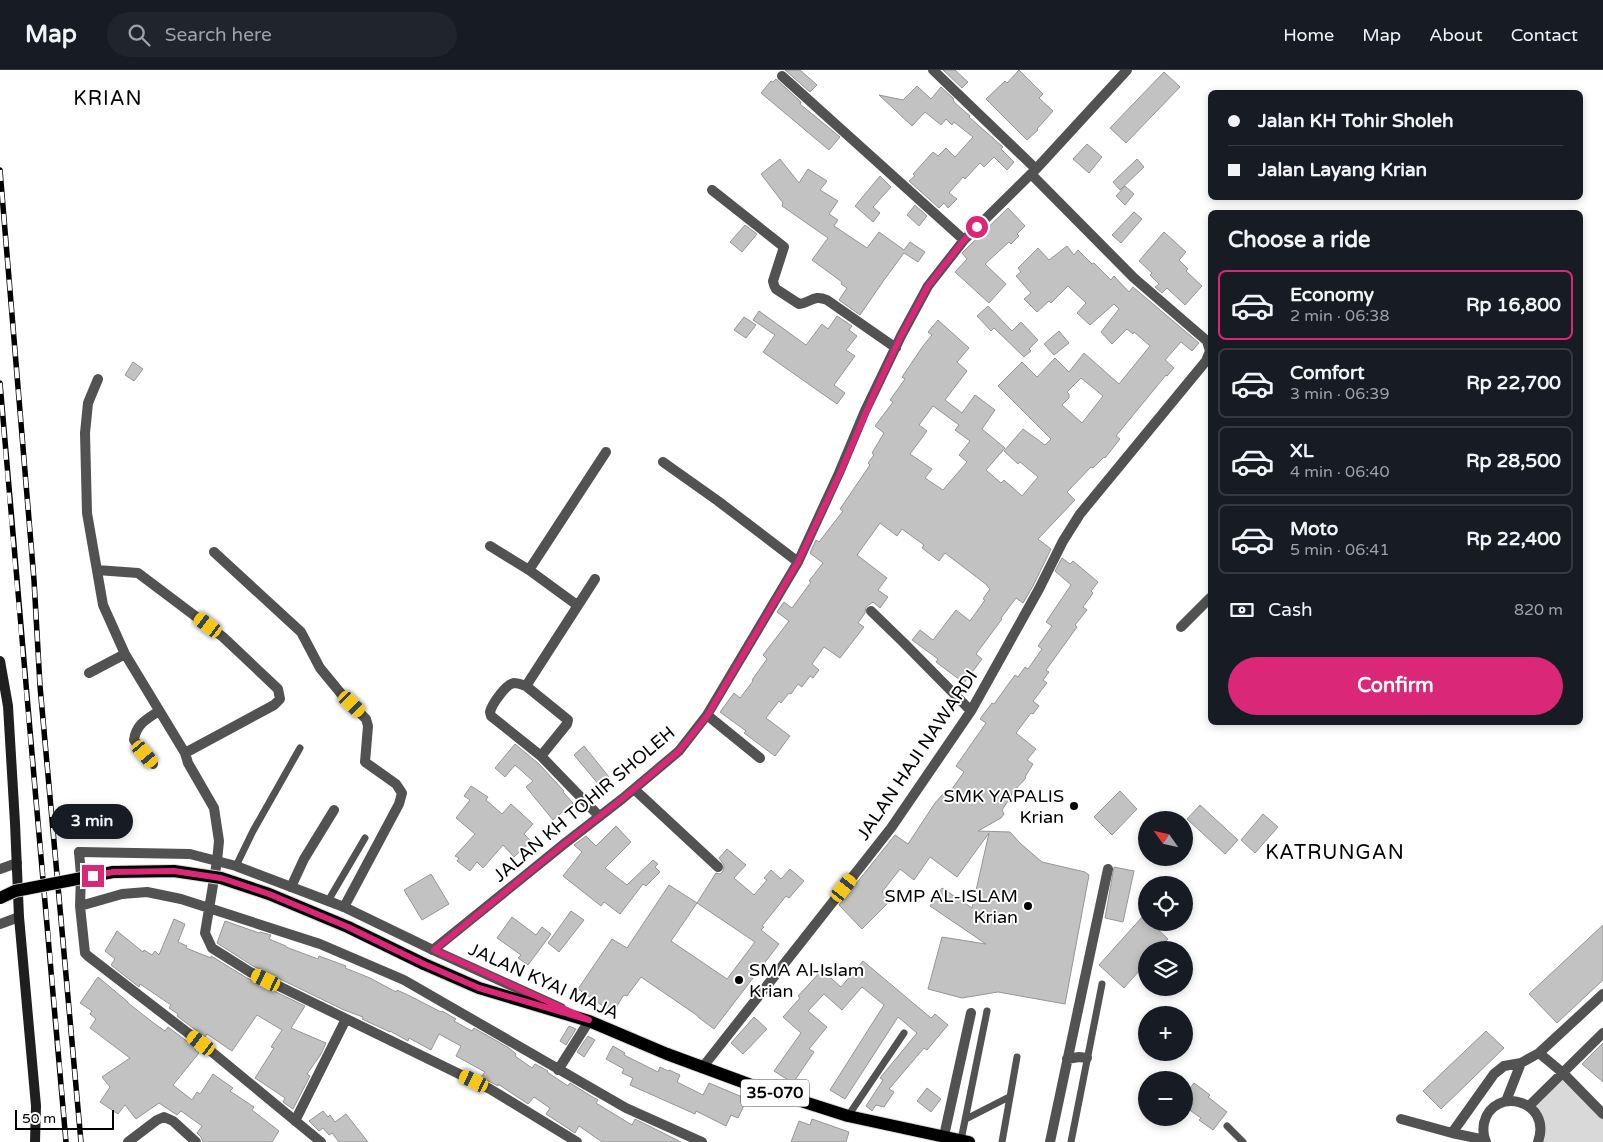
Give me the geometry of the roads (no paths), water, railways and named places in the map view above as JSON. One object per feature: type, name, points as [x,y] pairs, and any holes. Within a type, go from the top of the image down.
[{"type":"main road","points":[[0,661],[8,706],[19,914],[36,1106],[35,1142]]},
{"type":"main road","name":"35-070","points":[[0,898],[15,891],[113,872],[174,871],[221,878],[269,894],[339,923],[479,988],[587,1024]]},
{"type":"main road","name":"JALAN KYAI MAJA","points":[[587,1024],[702,1068],[848,1116],[965,1141]]},
{"type":"street","points":[[933,70],[1034,171],[1134,278],[1207,341],[1208,344]]},
{"type":"street","name":"JALAN KH TOHIR SHOLEH","points":[[434,950],[679,751],[707,716],[798,562],[896,348],[928,286],[964,240],[1034,171],[1127,70]]},
{"type":"street","points":[[782,76],[964,240]]},
{"type":"street","points":[[712,190],[784,247],[773,281],[776,289],[799,304],[821,297],[896,348]]},
{"type":"street","name":"JALAN HAJI NAWARDI","points":[[702,1068],[891,828],[971,711],[1039,589],[1063,541],[1080,514],[1208,356]]},
{"type":"street","points":[[98,379],[88,403],[85,433],[87,513],[102,605],[125,654],[185,754],[188,763],[214,808],[219,841],[218,861],[211,891],[205,933],[212,948],[250,972],[490,1088],[577,1142]]},
{"type":"street","points":[[529,570],[606,452]]},
{"type":"street","points":[[662,462],[798,562]]},
{"type":"street","points":[[490,546],[529,570],[578,605]]},
{"type":"street","points":[[214,552],[301,632],[324,672],[343,696],[366,719],[368,726],[365,762],[396,784],[402,793],[399,804],[344,907]]},
{"type":"street","points":[[97,570],[138,573],[223,637],[278,689],[280,699],[274,705],[185,754]]},
{"type":"street","points":[[526,686],[595,579]]},
{"type":"street","points":[[1181,628],[1208,600]]},
{"type":"street","points":[[871,612],[971,711]]},
{"type":"street","points":[[89,673],[125,654]]},
{"type":"street","points":[[541,756],[567,724],[568,720],[526,686],[513,683],[508,685],[492,706],[491,716],[541,756],[599,816]]},
{"type":"street","points":[[153,764],[134,740],[135,732],[139,725],[159,711]]},
{"type":"street","points":[[707,716],[760,758]]},
{"type":"street","points":[[634,788],[718,867]]},
{"type":"street","points":[[291,887],[304,858],[334,810]]},
{"type":"street","name":"JALAN KYAI MAJA","points":[[81,902],[81,876],[78,852],[190,854],[236,866],[328,900],[587,1024]]},
{"type":"street","points":[[0,869],[17,863]]},
{"type":"street","points":[[1050,1142],[1076,1058],[1108,869]]},
{"type":"street","points":[[321,1142],[201,1043],[88,956],[85,953],[81,902],[122,894],[147,892],[182,899],[320,944],[404,980],[561,1066],[626,1108],[683,1138],[702,1142]]},
{"type":"street","points":[[0,924],[19,914]]},
{"type":"street","points":[[1452,1133],[1494,1074],[1504,1066],[1521,1063],[1539,1053],[1603,994]]},
{"type":"street","points":[[944,1136],[971,1013]]},
{"type":"street","points":[[295,1121],[346,1019]]},
{"type":"street","points":[[561,1066],[587,1024]]},
{"type":"street","points":[[1529,1106],[1603,1033]]},
{"type":"street","points":[[1539,1053],[1563,1073],[1603,1114]]},
{"type":"street","points":[[1506,1101],[1521,1063]]},
{"type":"street","points":[[1401,1119],[1485,1141],[1483,1130],[1485,1120],[1490,1112],[1497,1105],[1506,1101],[1522,1102],[1529,1106],[1538,1117],[1541,1126],[1538,1142]]},
{"type":"street","points":[[128,1142],[157,1120],[164,1117],[173,1121],[196,1142]]},
{"type":"lane","points":[[236,866],[253,831],[300,748]]},
{"type":"lane","points":[[328,900],[365,838]]},
{"type":"lane","points":[[1070,1142],[1076,1058],[1102,984]]},
{"type":"lane","points":[[965,1141],[966,1119],[987,1011]]},
{"type":"lane","points":[[848,1116],[904,1033]]},
{"type":"lane","points":[[1002,1142],[1017,1057]]},
{"type":"lane","points":[[966,1119],[1010,1097]]},
{"type":"lane","points":[[1227,1126],[1244,1142]]},
{"type":"railway","points":[[0,170],[34,580],[40,686],[81,1142]]},
{"type":"railway","points":[[0,383],[66,1142]]},
{"type":"place","name":"SMK YAPALIS Krian","points":[[1074,806]]},
{"type":"place","name":"SMP AL-ISLAM Krian","points":[[1028,906]]},
{"type":"place","name":"SMA Al-Islam Krian","points":[[739,980]]},
{"type":"district","name":"KRIAN","points":[[108,99]]},
{"type":"district","name":"KATRUNGAN","points":[[1335,853]]}]
